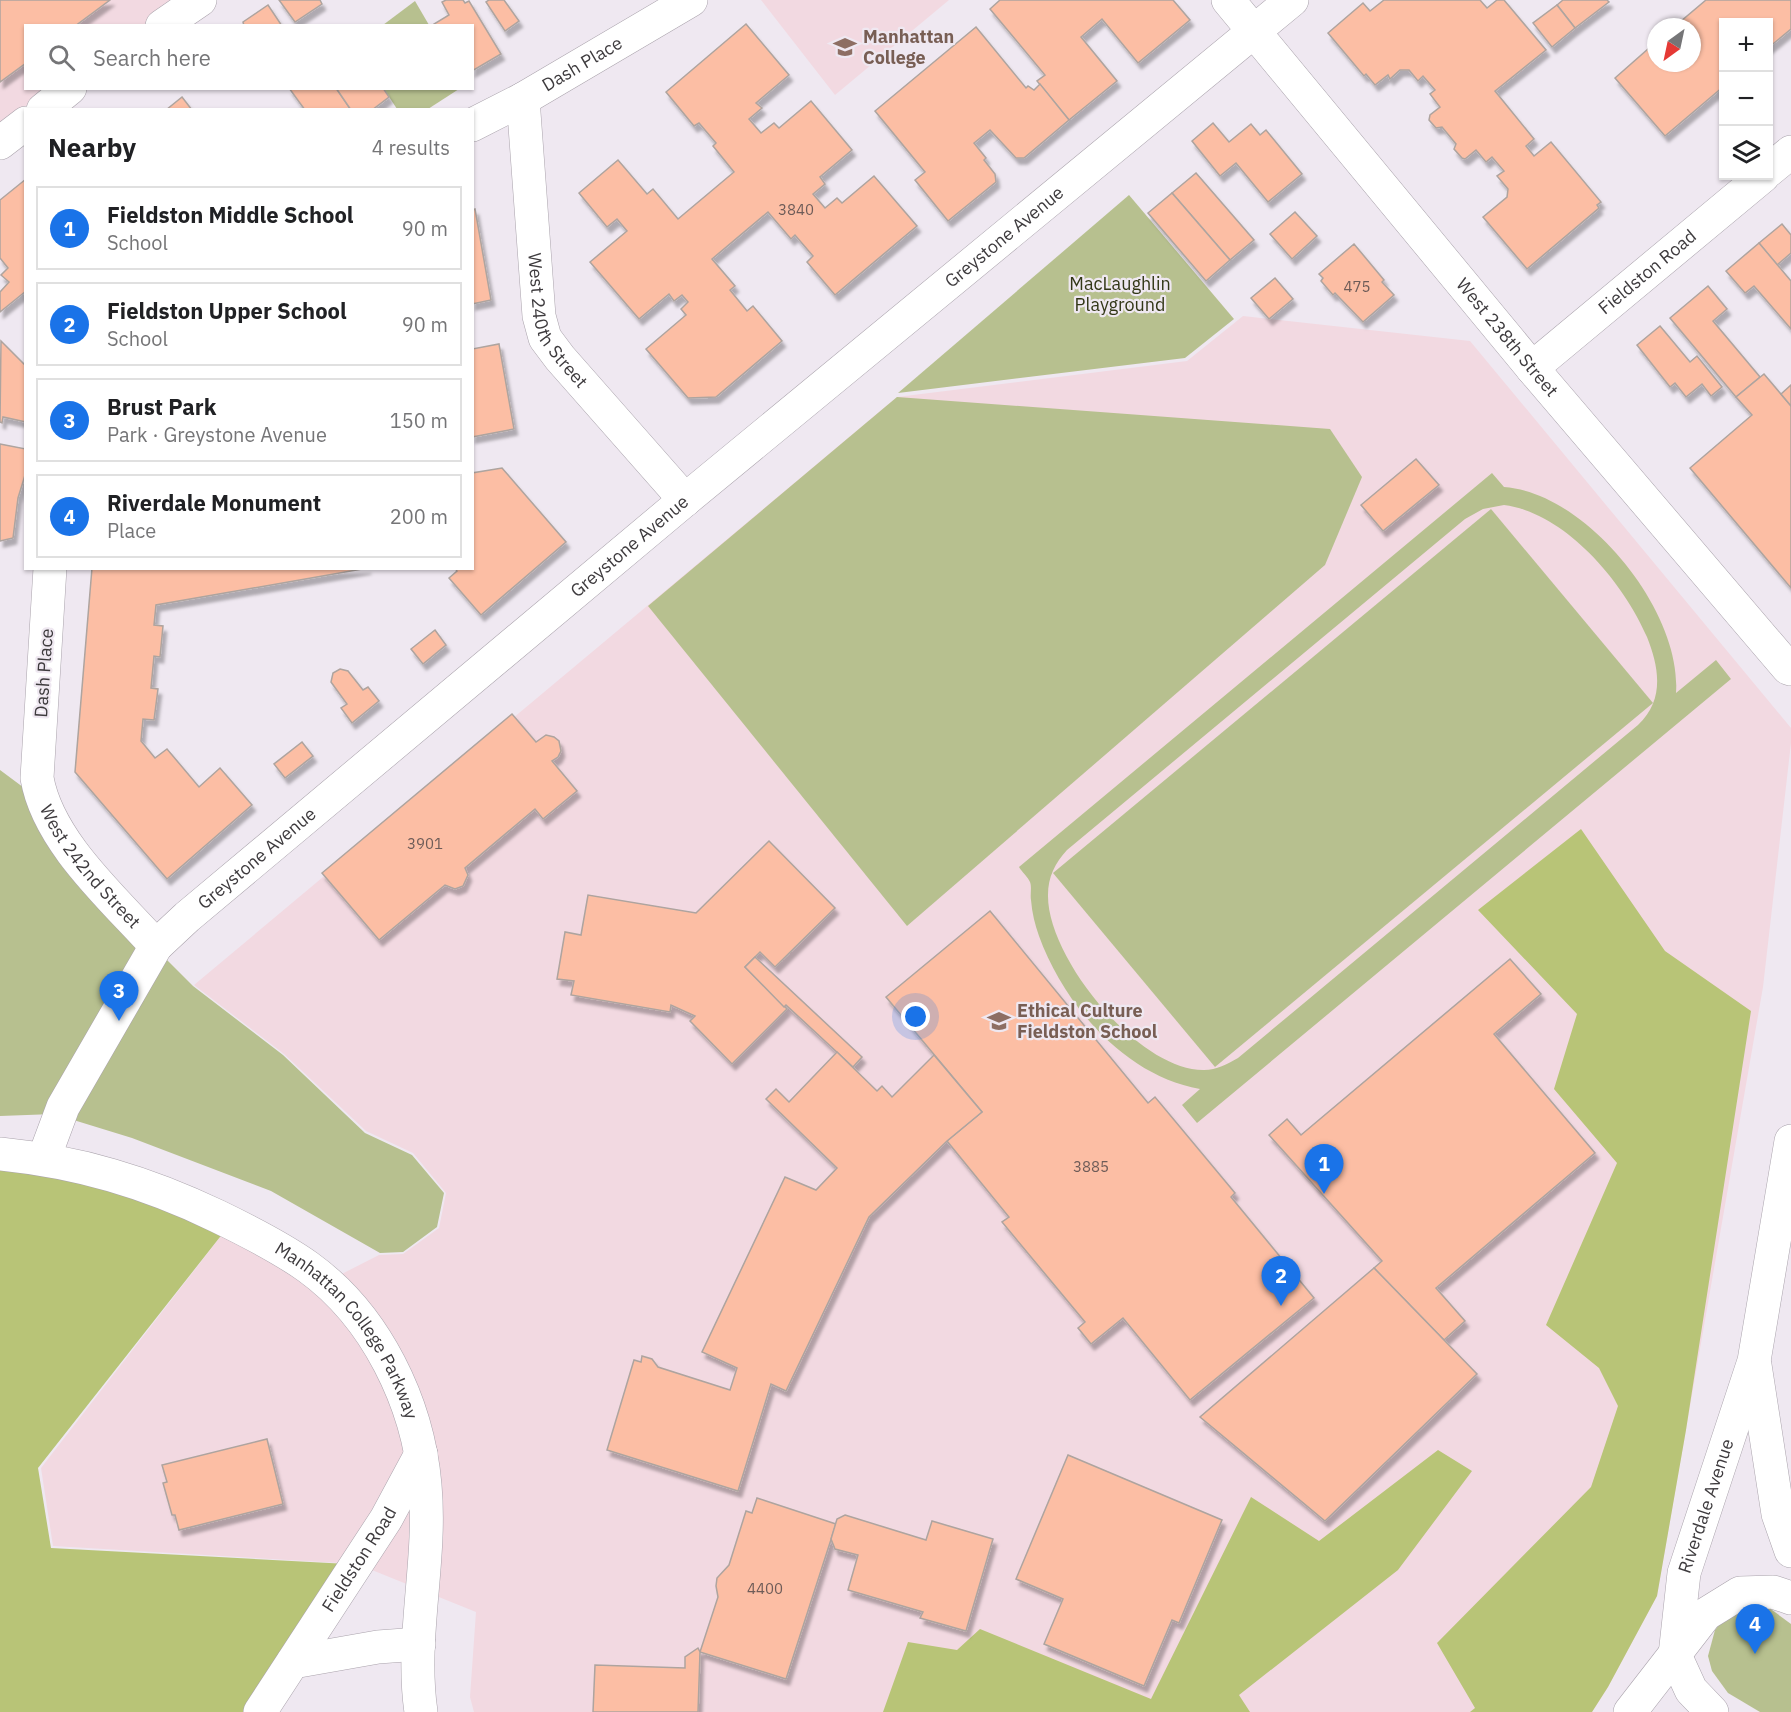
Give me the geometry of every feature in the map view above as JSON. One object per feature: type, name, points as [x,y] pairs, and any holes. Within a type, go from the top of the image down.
[{"type":"street","points":[[165,24],[200,0]]},
{"type":"street","name":"Dash Place","points":[[474,124],[523,99],[691,0]]},
{"type":"street","name":"West 238th Street","points":[[1228,0],[1532,368],[1780,659],[1791,669]]},
{"type":"street","name":"Greystone Avenue","points":[[44,1158],[63,1107],[156,946],[187,917],[685,500],[1292,0]]},
{"type":"street","points":[[45,108],[68,90]]},
{"type":"street","name":"West 240th Street","points":[[523,99],[539,316],[545,338],[685,500]]},
{"type":"street","points":[[0,143],[24,125]]},
{"type":"street","points":[[1773,167],[1791,152]]},
{"type":"street","name":"Fieldston Road","points":[[1532,368],[1758,180]]},
{"type":"street","name":"Dash Place","points":[[37,778],[50,570]]},
{"type":"street","name":"West 242nd Street","points":[[37,778],[40,798],[51,822],[70,850],[156,946]]},
{"type":"street","name":"Riverdale Avenue","points":[[1675,1656],[1684,1574],[1754,1361],[1791,1141]]},
{"type":"street","name":"Manhattan College Parkway","points":[[0,1154],[44,1158],[111,1174],[189,1203],[261,1239],[309,1267],[343,1299],[374,1339],[400,1387],[411,1415],[421,1454],[427,1517],[416,1680],[421,1712]]},
{"type":"street","name":"Riverdale Avenue","points":[[1754,1361],[1778,1514],[1791,1551]]},
{"type":"street","name":"Fieldston Road","points":[[260,1712],[386,1519],[421,1454]]},
{"type":"street","points":[[1630,1712],[1706,1614],[1740,1593],[1773,1592],[1791,1598]]},
{"type":"street","points":[[293,1662],[378,1647],[419,1644]]},
{"type":"street","points":[[1675,1656],[1690,1689],[1712,1712]]},
{"type":"shaded area","points":[[0,0],[200,0],[164,24],[24,24],[24,90],[69,90],[45,108],[24,108],[24,124],[0,143]]},
{"type":"shaded area","name":"Manhattan College","points":[[761,0],[949,0],[835,95]]},
{"type":"shaded area","name":"Ethical Culture Fieldston School","points":[[1243,316],[1470,341],[1791,728],[1763,987],[1657,1596],[1592,1712],[474,1712],[470,1697],[476,1612],[357,1564],[53,1546],[41,1468],[231,1223],[326,1282],[379,1255],[403,1254],[439,1228],[446,1193],[413,1153],[366,1131],[284,1054],[194,985],[897,397],[1187,361]]},
{"type":"green space","points":[[415,1],[428,24],[384,24]]},
{"type":"green space","points":[[385,90],[457,90],[430,108],[396,108]]},
{"type":"green space","name":"MacLaughlin Playground","points":[[1129,195],[1234,319],[1185,358],[898,393]]},
{"type":"green space","points":[[897,397],[1330,429],[1362,477],[1325,565],[907,926],[648,606]]},
{"type":"green space","points":[[1492,473],[1504,487],[1535,494],[1567,510],[1596,533],[1623,562],[1646,593],[1663,627],[1674,661],[1676,693],[1716,660],[1731,679],[1197,1123],[1182,1105],[1200,1089],[1173,1082],[1123,1053],[1101,1034],[1064,987],[1039,936],[1032,910],[1030,882],[1019,867]],"holes":[[[1504,505],[1527,511],[1549,521],[1590,554],[1624,595],[1637,616],[1647,637],[1657,671],[1656,694],[1647,715],[1638,725],[1238,1058],[1218,1068],[1204,1070],[1179,1065],[1152,1052],[1126,1032],[1101,1007],[1063,949],[1052,921],[1048,895],[1051,876],[1059,860],[1067,850],[1465,519],[1483,509]]]},
{"type":"green space","points":[[1491,509],[1653,703],[1215,1067],[1053,873]]},
{"type":"green space","points":[[0,770],[39,799],[155,948],[193,986],[283,1055],[365,1133],[412,1155],[444,1193],[437,1227],[403,1252],[380,1253],[271,1191],[132,1138],[54,1114],[0,1116]]},
{"type":"green space","points":[[1581,829],[1665,951],[1751,1011],[1686,1430],[1657,1596],[1592,1712],[1470,1712],[1475,1708],[1437,1643],[1591,1487],[1618,1406],[1599,1368],[1546,1325],[1617,1163],[1554,1089],[1577,1014],[1478,910]]},
{"type":"green space","points":[[0,1154],[231,1223],[38,1468],[51,1548],[348,1564],[256,1712],[0,1712]]},
{"type":"green space","points":[[1438,1450],[1472,1471],[1398,1570],[1239,1695],[1250,1712],[883,1712],[908,1642],[957,1650],[980,1629],[1151,1699],[1251,1497],[1319,1541]]},
{"type":"green space","points":[[1768,1607],[1791,1624],[1791,1712],[1760,1712],[1728,1693],[1712,1671],[1708,1656],[1715,1630],[1723,1620],[1736,1610]]},
{"type":"building","points":[[0,0],[110,0],[78,24],[24,24],[24,64],[0,82]]},
{"type":"building","points":[[279,0],[320,0],[322,4],[295,22]]},
{"type":"building","points":[[463,0],[465,3],[469,1],[501,54],[474,70],[474,24],[434,24],[449,15],[442,2]]},
{"type":"building","points":[[504,0],[519,21],[505,31],[486,2]]},
{"type":"building","points":[[1000,0],[1173,0],[1190,20],[1138,63],[1102,19],[1081,37],[1117,81],[1069,120],[1037,81],[1045,75],[990,9]]},
{"type":"building","points":[[1384,0],[1480,0],[1487,8],[1497,0],[1504,0],[1546,50],[1495,91],[1534,139],[1526,146],[1534,156],[1551,142],[1601,202],[1597,205],[1599,208],[1527,269],[1483,217],[1507,197],[1508,189],[1497,176],[1504,171],[1492,157],[1486,162],[1476,150],[1465,159],[1462,158],[1454,149],[1456,144],[1442,127],[1436,128],[1429,120],[1430,115],[1440,107],[1430,94],[1435,90],[1423,76],[1418,81],[1409,70],[1400,70],[1390,79],[1388,75],[1375,85],[1366,74],[1364,76],[1328,33],[1363,3],[1370,11]]},
{"type":"building","points":[[1563,0],[1607,0],[1609,2],[1575,28],[1557,5]]},
{"type":"building","points":[[1706,0],[1791,0],[1791,29],[1773,44],[1773,18],[1719,18],[1719,90],[1665,136],[1615,78],[1647,50],[1647,72],[1701,72],[1701,18],[1685,18]]},
{"type":"building","points":[[268,5],[281,24],[244,24],[243,22]]},
{"type":"building","points":[[1557,5],[1575,28],[1552,47],[1533,23]]},
{"type":"building","points":[[746,24],[789,75],[756,103],[762,108],[749,119],[761,133],[774,123],[779,128],[811,101],[852,150],[820,177],[825,184],[813,194],[825,208],[837,198],[842,203],[874,176],[917,226],[835,295],[807,262],[813,256],[795,235],[791,239],[768,212],[712,259],[735,286],[730,290],[747,311],[753,306],[782,341],[716,397],[688,398],[646,349],[686,315],[681,309],[688,302],[682,295],[674,301],[669,294],[639,319],[590,262],[627,231],[617,219],[607,227],[579,193],[618,160],[647,194],[653,189],[678,219],[734,172],[713,146],[716,143],[699,123],[694,126],[666,92]]},
{"type":"building","points":[[976,27],[1026,88],[1028,86],[1034,90],[1040,84],[1069,120],[1024,158],[1016,158],[990,130],[974,143],[986,158],[984,160],[995,174],[996,182],[948,221],[915,180],[925,172],[875,111]]},
{"type":"building","points":[[290,90],[337,90],[350,108],[304,108]]},
{"type":"building","points":[[337,90],[384,90],[389,97],[375,108],[350,108]]},
{"type":"building","points":[[182,97],[190,108],[168,108]]},
{"type":"building","points":[[1213,123],[1229,142],[1251,124],[1260,135],[1266,130],[1302,174],[1268,202],[1236,163],[1220,176],[1192,141]]},
{"type":"building","points":[[1196,173],[1254,240],[1230,260],[1172,193]]},
{"type":"building","points":[[24,181],[24,293],[0,312],[0,292],[9,282],[1,275],[8,268],[0,258],[0,200]]},
{"type":"building","points":[[1172,193],[1230,260],[1206,281],[1148,213]]},
{"type":"building","points":[[474,209],[491,300],[474,304]]},
{"type":"building","points":[[1295,212],[1317,236],[1292,259],[1270,234]]},
{"type":"building","points":[[1782,224],[1791,235],[1791,253],[1777,265],[1759,243]]},
{"type":"building","points":[[1759,243],[1791,281],[1791,329],[1754,286],[1745,293],[1726,271]]},
{"type":"building","points":[[1354,244],[1394,295],[1363,322],[1335,293],[1333,295],[1321,281],[1323,278],[1319,274]]},
{"type":"building","points":[[1275,278],[1293,299],[1269,319],[1251,298]]},
{"type":"building","points":[[1708,286],[1727,309],[1713,321],[1760,377],[1736,397],[1670,318]]},
{"type":"building","points":[[1660,326],[1690,362],[1697,356],[1722,387],[1711,396],[1702,384],[1686,397],[1675,383],[1670,387],[1637,345]]},
{"type":"building","points":[[1,341],[24,364],[24,422],[3,417],[2,423],[0,422]]},
{"type":"building","points":[[499,344],[514,429],[474,437],[474,349]]},
{"type":"building","points":[[1764,374],[1791,406],[1791,588],[1690,468],[1752,415],[1736,397]]},
{"type":"building","points":[[1791,385],[1791,406],[1781,394]]},
{"type":"building","points":[[0,444],[24,449],[24,478],[18,498],[13,538],[0,541]]},
{"type":"building","points":[[1416,459],[1439,485],[1383,531],[1361,505]]},
{"type":"building","points":[[502,468],[566,542],[481,615],[449,578],[456,570],[474,570],[474,473]]},
{"type":"building","points":[[92,570],[357,570],[156,605],[154,625],[163,626],[160,657],[154,656],[151,688],[158,689],[154,720],[143,719],[141,741],[155,758],[167,749],[199,787],[220,768],[252,805],[167,879],[75,772]]},
{"type":"building","points":[[435,630],[446,645],[423,664],[411,649]]},
{"type":"building","points":[[340,669],[348,671],[363,690],[368,687],[379,701],[352,723],[341,708],[347,704],[331,682],[333,673]]},
{"type":"building","points":[[512,714],[536,742],[546,735],[559,741],[561,751],[552,761],[577,791],[543,819],[535,809],[465,868],[468,875],[463,886],[455,889],[445,885],[379,940],[322,873]]},
{"type":"building","points":[[302,742],[313,756],[285,778],[274,764]]},
{"type":"building","points":[[769,841],[835,908],[775,967],[760,952],[745,967],[787,1009],[732,1064],[690,1021],[695,1016],[671,1005],[670,1012],[571,995],[574,981],[557,979],[565,932],[581,935],[588,895],[696,913]]},
{"type":"building","points":[[990,911],[1148,1103],[1155,1097],[1235,1193],[1231,1197],[1314,1298],[1190,1400],[1123,1318],[1091,1344],[1078,1328],[1085,1322],[1002,1222],[1009,1217],[947,1141],[982,1112],[886,997]]},
{"type":"building","points":[[755,957],[862,1057],[853,1067],[786,1005],[784,1007],[745,967]]},
{"type":"building","points":[[1510,959],[1541,994],[1494,1034],[1595,1153],[1436,1288],[1465,1321],[1444,1340],[1374,1268],[1382,1261],[1269,1135],[1287,1119],[1301,1135]]},
{"type":"building","points":[[837,1052],[877,1091],[882,1086],[892,1097],[934,1055],[982,1112],[947,1141],[869,1217],[786,1391],[771,1384],[738,1491],[607,1450],[634,1360],[641,1362],[642,1356],[652,1359],[658,1367],[730,1390],[737,1368],[702,1352],[785,1177],[816,1190],[837,1168],[766,1099],[776,1089],[789,1102]]},
{"type":"building","points":[[1374,1268],[1477,1374],[1325,1521],[1200,1417]]},
{"type":"building","points":[[267,1439],[283,1504],[179,1530],[163,1483],[167,1482],[162,1465]]},
{"type":"building","points":[[1068,1455],[1222,1520],[1179,1623],[1172,1620],[1144,1686],[1044,1644],[1063,1599],[1016,1579]]},
{"type":"building","points":[[757,1498],[836,1524],[786,1679],[700,1652],[718,1597],[717,1578],[729,1565],[746,1511],[752,1513]]},
{"type":"building","points":[[845,1515],[926,1540],[932,1521],[993,1539],[966,1631],[920,1618],[923,1612],[848,1590],[858,1555],[835,1549],[831,1539],[837,1519]]},
{"type":"building","points":[[698,1648],[700,1652],[698,1712],[593,1712],[595,1665],[685,1668],[685,1657]]},
{"type":"place","name":"Manhattan College","points":[[845,47]]},
{"type":"place","name":"Brust Park","points":[[119,1021]]},
{"type":"place","name":"Ethical Culture Fieldston School","points":[[999,1021]]},
{"type":"place","name":"Fieldston Middle School","points":[[1324,1194]]},
{"type":"place","name":"Fieldston Upper School","points":[[1281,1306]]},
{"type":"place","name":"Riverdale Monument","points":[[1755,1654]]}]
